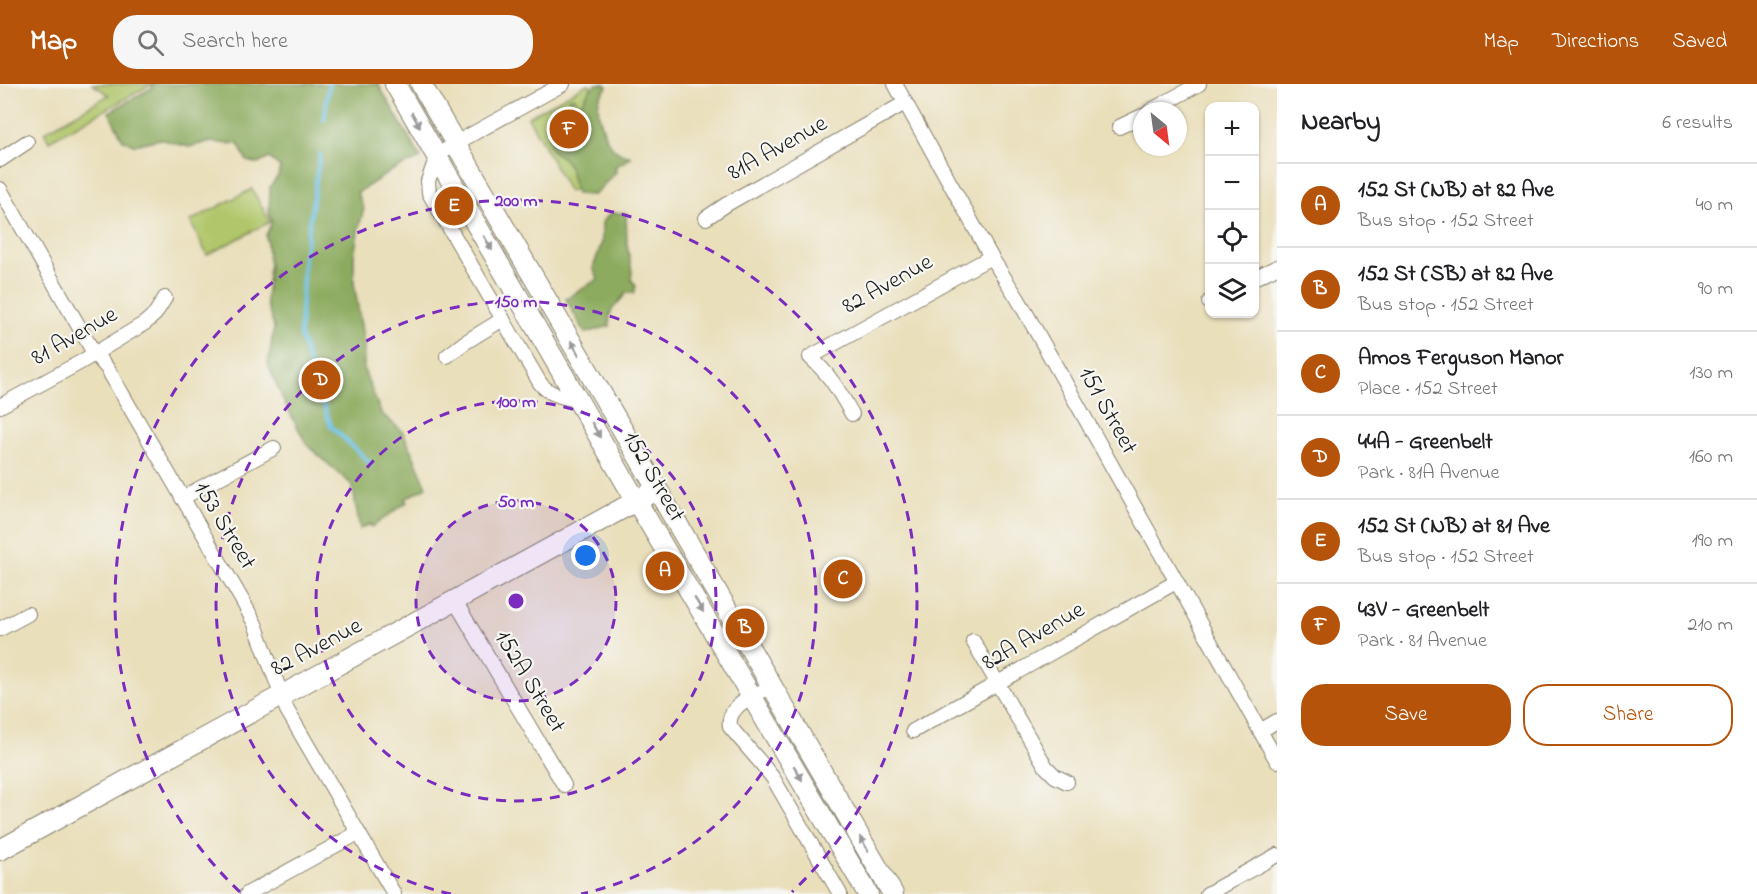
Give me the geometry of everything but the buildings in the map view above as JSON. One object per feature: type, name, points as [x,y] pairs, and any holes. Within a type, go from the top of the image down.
[{"type":"main road","name":"152 Street","points":[[395,84],[636,501],[868,894]]},
{"type":"main road","name":"152 Street","points":[[421,84],[893,894]]},
{"type":"main road","name":"82 Avenue","points":[[0,850],[657,489]]},
{"type":"street","points":[[563,84],[456,143],[437,156],[428,181],[429,193],[544,388],[560,396],[580,401]]},
{"type":"street","name":"151 Street","points":[[895,84],[1277,761]]},
{"type":"street","points":[[1166,102],[1199,84]]},
{"type":"street","name":"81A Avenue","points":[[706,218],[905,103]]},
{"type":"street","points":[[1119,127],[1133,120]]},
{"type":"street","points":[[0,160],[27,142]]},
{"type":"street","name":"153 Street","points":[[0,189],[94,353],[107,368],[249,613],[287,710],[394,894]]},
{"type":"street","name":"82 Avenue","points":[[852,414],[833,381],[810,357],[991,257]]},
{"type":"street","points":[[1259,276],[1277,267]]},
{"type":"street","name":"81 Avenue","points":[[0,406],[81,362],[145,323],[155,314],[165,298]]},
{"type":"street","points":[[447,356],[503,320]]},
{"type":"street","points":[[182,498],[274,448]]},
{"type":"street","name":"82A Avenue","points":[[913,731],[1176,582]]},
{"type":"street","name":"152A Street","points":[[455,600],[564,785]]},
{"type":"street","points":[[0,629],[28,614]]},
{"type":"street","points":[[974,641],[1046,767],[1055,776],[1067,782]]},
{"type":"street","points":[[772,686],[741,704],[732,712],[730,727],[773,778],[840,894]]},
{"type":"street","points":[[1260,731],[1277,722]]},
{"type":"street","points":[[247,894],[358,833]]},
{"type":"street","points":[[1207,894],[1277,855]]},
{"type":"green space","points":[[92,84],[152,84],[49,141],[44,132],[109,95]]},
{"type":"green space","points":[[152,84],[378,84],[421,158],[391,171],[357,193],[364,209],[354,256],[354,283],[364,344],[364,370],[381,413],[403,432],[427,487],[405,499],[407,502],[372,527],[370,524],[360,529],[352,485],[307,445],[284,402],[268,365],[274,327],[266,302],[269,265],[266,235],[272,222],[269,214],[270,187],[278,176],[280,167],[269,158],[258,164],[247,161],[238,144],[208,142],[189,147],[160,139],[134,145],[123,140],[109,112],[152,88]]},
{"type":"green space","points":[[590,84],[614,167],[569,192],[528,117]]},
{"type":"green space","points":[[595,84],[606,84],[607,87],[599,99],[598,106],[605,135],[613,148],[631,157],[615,167],[616,172],[594,195],[576,194],[566,161],[552,150],[549,136],[554,119],[563,105],[574,97],[581,104]]},
{"type":"green space","points":[[252,189],[270,222],[207,255],[190,221]]},
{"type":"green space","points":[[611,213],[626,213],[631,279],[636,286],[634,293],[626,293],[611,311],[610,326],[585,333],[566,299],[598,279],[593,268],[602,242],[602,222]]},
{"type":"waterway","points":[[324,120],[329,84]]},
{"type":"waterway","points":[[320,154],[304,258],[300,335],[331,426],[371,464]]},
{"type":"place","name":"43V - Greenbelt","points":[[569,129]]},
{"type":"place","name":"152 St (NB) at 81 Ave","points":[[454,206]]},
{"type":"place","name":"44A - Greenbelt","points":[[321,380]]},
{"type":"place","name":"152 St (NB) at 82 Ave","points":[[665,571]]},
{"type":"place","name":"Amos Ferguson Manor","points":[[843,579]]},
{"type":"place","name":"152 St (SB) at 82 Ave","points":[[745,628]]}]
